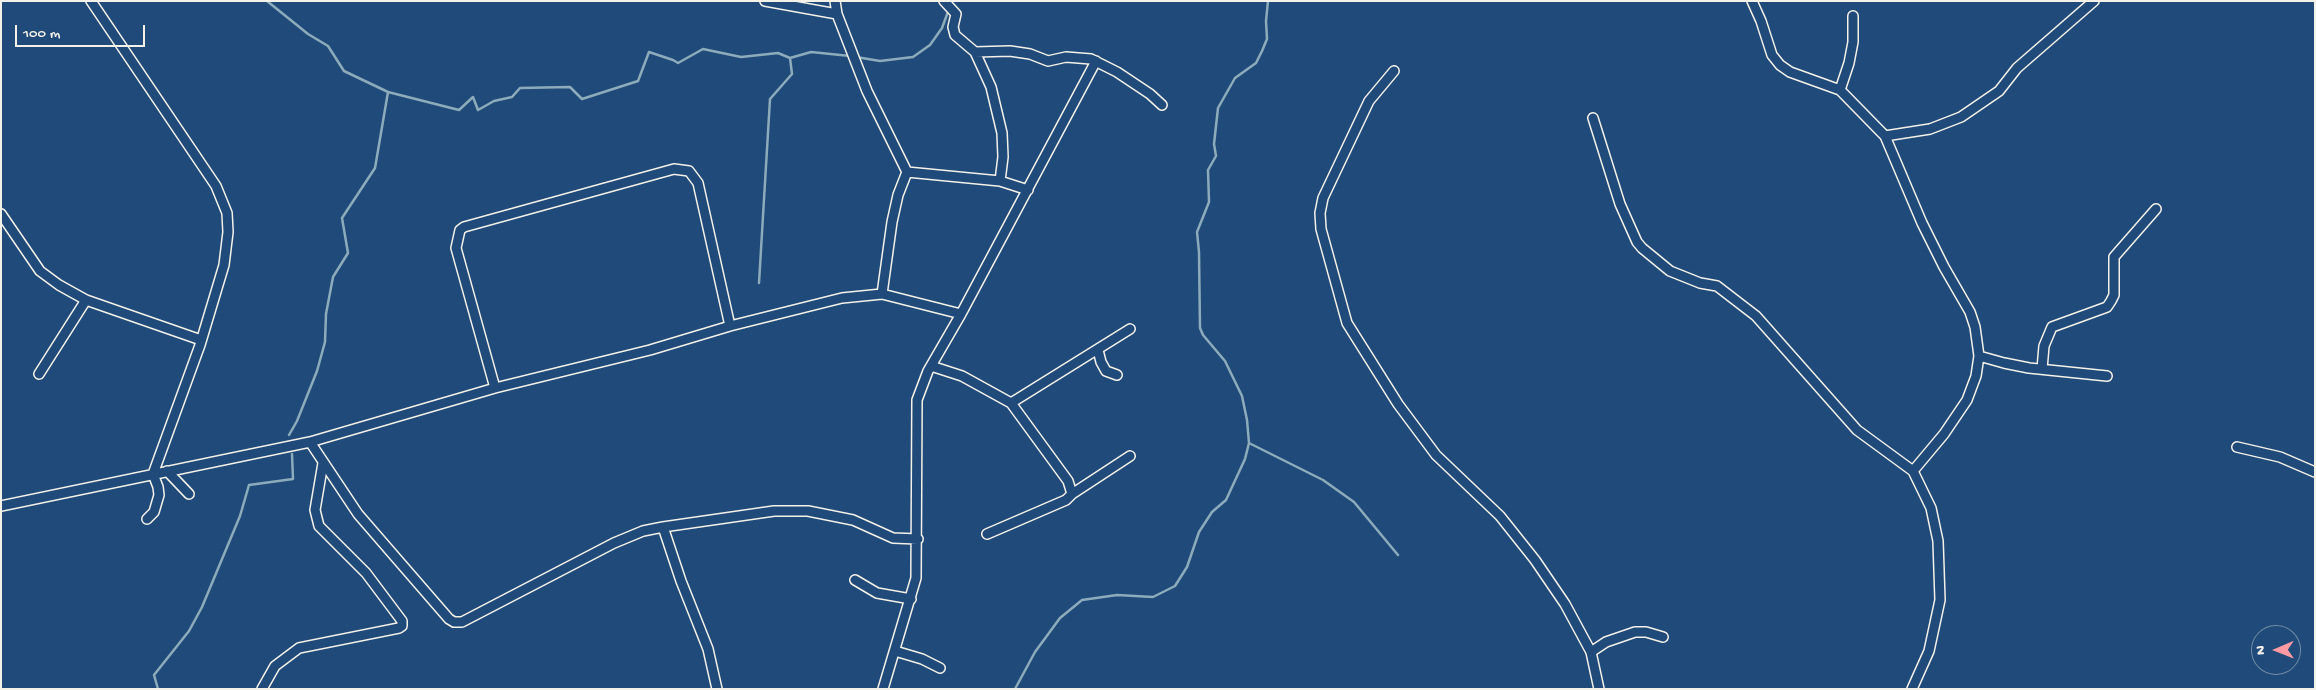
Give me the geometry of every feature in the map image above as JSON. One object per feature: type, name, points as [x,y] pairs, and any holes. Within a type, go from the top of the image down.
[{"type":"street","points":[[91,1],[216,186],[227,213],[228,232],[224,265],[201,340],[153,474],[159,495],[154,512],[147,519]]},
{"type":"street","points":[[765,1],[837,14]]},
{"type":"street","points":[[835,1],[837,14],[867,91],[907,172],[898,195],[892,222],[882,294]]},
{"type":"street","points":[[944,1],[956,14],[953,27],[955,35],[975,52],[991,87],[1000,119],[1004,148],[1000,181]]},
{"type":"street","points":[[1752,1],[1772,55],[1780,65],[1790,72],[1840,90],[1885,136],[1922,223],[1944,267],[1970,312],[1975,326],[1979,356],[1976,376],[1967,400],[1944,434],[1914,471]]},
{"type":"street","points":[[1885,136],[1930,129],[1961,117],[1999,91],[2017,68],[2094,1]]},
{"type":"street","points":[[1840,90],[1852,47],[1853,16]]},
{"type":"street","points":[[975,52],[1010,51],[1030,54],[1048,61],[1066,57],[1082,57],[1096,61],[1117,72],[1150,94],[1162,105]]},
{"type":"street","points":[[883,689],[916,578],[918,539],[917,400],[921,385],[1096,61]]},
{"type":"street","points":[[1394,71],[1369,101],[1363,112],[1322,206],[1321,229],[1347,323],[1398,404],[1436,455],[1500,516],[1536,560],[1565,604],[1591,652],[1599,689]]},
{"type":"street","points":[[1593,118],[1620,204],[1637,242],[1642,248],[1670,271],[1691,280],[1717,286],[1756,316],[1857,430],[1914,471],[1931,508],[1938,541],[1940,600],[1928,651],[1912,689]]},
{"type":"street","points":[[494,388],[456,248],[460,230],[464,226],[674,169],[688,171],[698,183],[730,326]]},
{"type":"street","points":[[907,172],[1000,181],[1028,190]]},
{"type":"street","points":[[2042,368],[2044,346],[2052,327],[2107,307],[2112,301],[2114,295],[2114,256],[2156,210]]},
{"type":"street","points":[[1,214],[40,271],[60,286],[86,300],[201,340]]},
{"type":"street","points":[[1,506],[310,442],[494,388],[650,350],[730,326],[842,298],[882,294],[961,314]]},
{"type":"street","points":[[39,374],[86,300]]},
{"type":"street","points":[[1011,403],[1130,329]]},
{"type":"street","points":[[1098,350],[1106,371],[1117,375]]},
{"type":"street","points":[[1979,356],[2004,363],[2107,376]]},
{"type":"street","points":[[931,366],[962,376],[1011,403],[1068,481],[1072,494]]},
{"type":"street","points":[[310,442],[322,463],[369,527],[449,619],[454,622],[462,622],[614,543],[663,527],[774,511],[808,511],[853,520],[893,538],[918,539]]},
{"type":"street","points":[[2237,447],[2280,456],[2315,472]]},
{"type":"street","points":[[987,534],[1066,500],[1072,494],[1130,456]]},
{"type":"street","points":[[262,689],[275,666],[299,648],[402,626],[402,621],[366,573],[319,526],[315,510],[322,463]]},
{"type":"street","points":[[167,472],[189,494]]},
{"type":"street","points":[[663,527],[681,581],[708,649],[717,689]]},
{"type":"street","points":[[855,580],[878,593],[911,599]]},
{"type":"street","points":[[1591,652],[1606,642],[1635,632],[1646,632],[1663,637]]},
{"type":"street","points":[[894,651],[922,659],[940,668]]},
{"type":"waterway","points":[[267,1],[308,34],[328,46],[344,71],[388,92],[459,110],[473,97],[478,110],[494,101],[512,97],[520,88],[570,87],[582,99],[638,81],[649,52],[678,63],[703,49],[741,57],[778,53],[790,58],[811,52],[850,56]]},
{"type":"waterway","points":[[1015,689],[1035,652],[1060,618],[1082,600],[1117,595],[1153,597],[1175,586],[1187,567],[1199,532],[1212,512],[1226,500],[1245,459],[1249,443],[1242,396],[1225,361],[1203,335],[1200,328],[1197,232],[1209,202],[1208,170],[1216,156],[1214,144],[1218,108],[1235,78],[1256,63],[1262,51],[1267,39],[1268,1]]},
{"type":"waterway","points":[[856,57],[880,61],[913,57],[930,45],[942,28],[949,9]]},
{"type":"waterway","points":[[759,283],[770,99],[792,74],[790,58]]},
{"type":"waterway","points":[[289,435],[297,421],[317,371],[325,342],[326,314],[333,277],[348,253],[342,218],[375,168],[388,92]]},
{"type":"waterway","points":[[1249,443],[1323,480],[1354,502],[1398,555]]},
{"type":"waterway","points":[[158,689],[154,675],[189,631],[202,607],[240,516],[249,485],[293,479],[292,454]]}]
